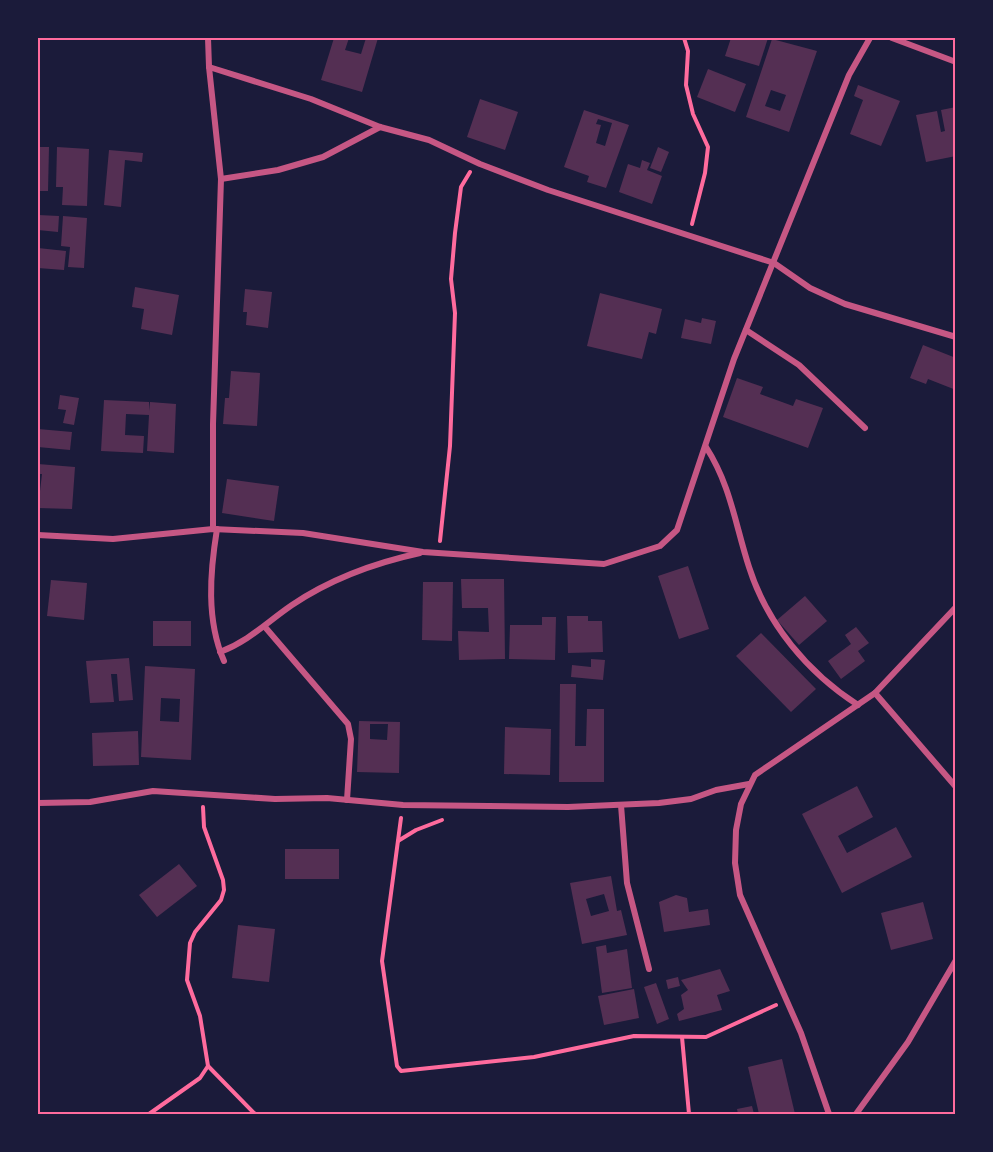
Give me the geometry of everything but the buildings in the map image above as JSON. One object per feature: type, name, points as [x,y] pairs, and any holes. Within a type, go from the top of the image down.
[{"type":"street","points":[[208,38],[221,179],[213,424],[215,529],[212,606],[220,652],[224,661]]},
{"type":"street","points":[[38,535],[113,539],[215,529],[303,533],[423,552],[604,564],[660,546],[677,530],[746,330],[849,75],[870,38]]},
{"type":"street","points":[[892,38],[956,62]]},
{"type":"street","points":[[209,67],[311,99],[380,127],[429,140],[480,164],[548,190],[774,263],[810,288],[845,304],[956,337]]},
{"type":"street","points":[[221,179],[278,170],[323,158],[380,127]]},
{"type":"street","points":[[746,330],[799,365],[866,428]]},
{"type":"street","points":[[706,447],[730,495],[749,569],[773,621],[804,660],[834,690],[858,705]]},
{"type":"street","points":[[220,652],[241,644],[292,605],[339,577],[377,562],[423,552]]},
{"type":"street","points":[[829,1114],[817,1075],[740,895],[735,863],[736,830],[741,804],[755,775],[875,693],[956,608]]},
{"type":"street","points":[[265,627],[348,724],[351,739],[347,800]]},
{"type":"street","points":[[875,693],[956,787]]},
{"type":"street","points":[[38,803],[90,802],[153,791],[466,807],[621,805],[691,799],[716,790],[749,784]]},
{"type":"street","points":[[621,805],[627,883],[649,969]]},
{"type":"street","points":[[856,1114],[908,1042],[956,960]]},
{"type":"path","points":[[684,38],[688,51],[687,85],[693,114],[708,147],[705,173],[688,236]]},
{"type":"path","points":[[439,553],[450,446],[455,313],[451,279],[454,232],[461,188],[467,175],[480,164]]},
{"type":"path","points":[[203,795],[204,826],[223,880],[224,890],[221,900],[195,932],[190,943],[187,980],[200,1016],[208,1066],[255,1114]]},
{"type":"path","points":[[403,805],[382,961],[391,1033],[400,1071],[534,1057],[634,1036],[706,1037],[721,1032],[785,1000]]},
{"type":"path","points":[[397,842],[416,830],[454,816],[466,807]]},
{"type":"path","points":[[682,1037],[689,1114]]},
{"type":"path","points":[[149,1114],[200,1078],[208,1066]]}]
